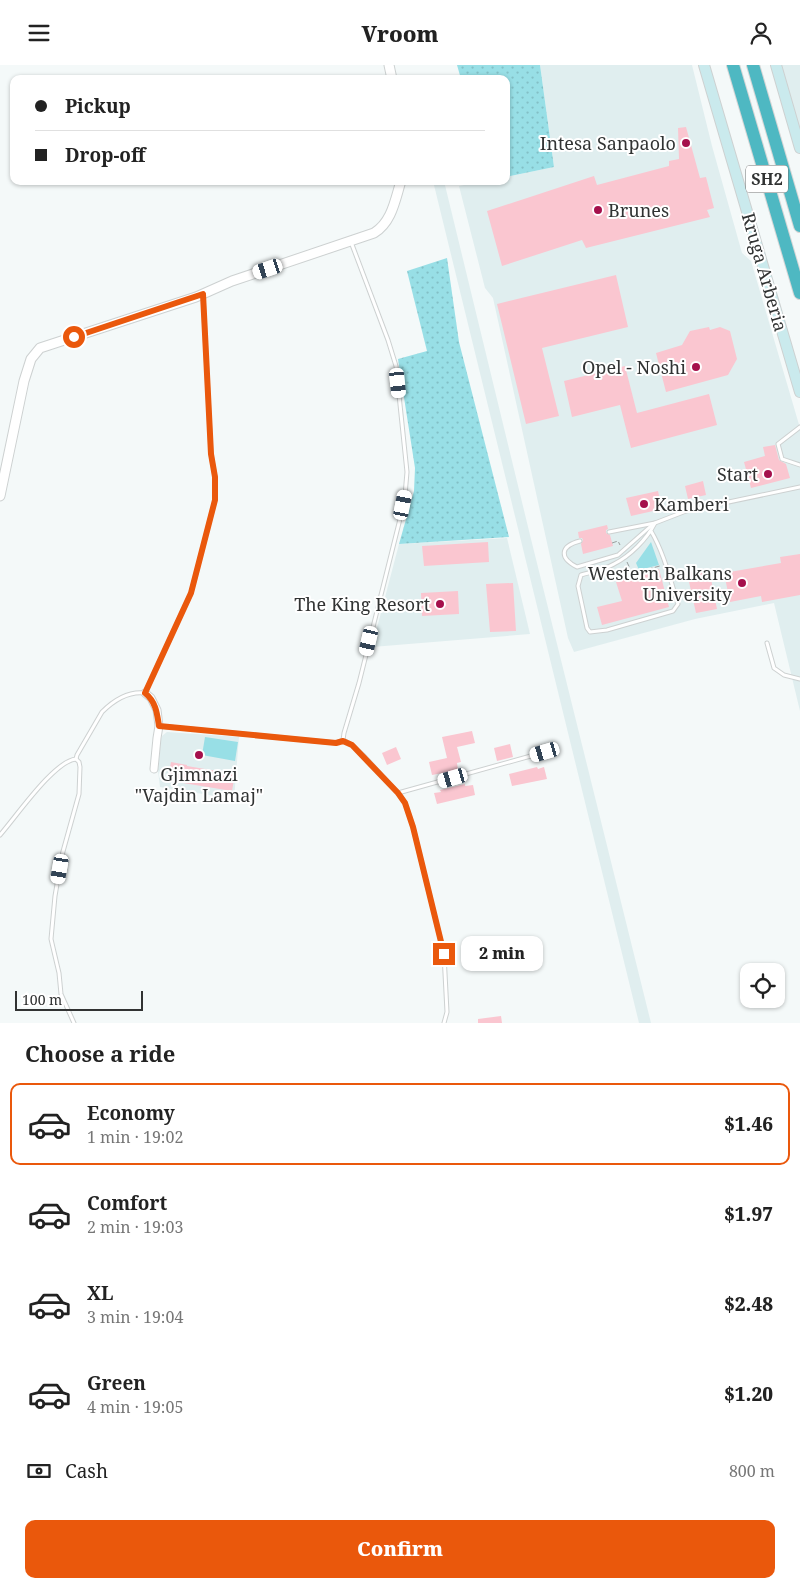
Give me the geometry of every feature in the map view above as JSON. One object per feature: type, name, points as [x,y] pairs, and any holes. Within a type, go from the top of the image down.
[{"type":"highway","name":"SH2","points":[[733,65],[800,293]]},
{"type":"highway","name":"SH2","points":[[753,65],[800,226]]},
{"type":"main road","name":"Rruga Arberia","points":[[704,65],[800,392]]},
{"type":"main road","points":[[776,65],[800,148]]},
{"type":"street","points":[[0,496],[24,381],[31,359],[40,348],[203,294],[232,281],[374,233],[385,225],[393,209],[400,185]]},
{"type":"street","points":[[145,693],[151,698],[156,710],[159,726],[154,769]]},
{"type":"lane","points":[[343,741],[401,515],[405,495],[406,472],[396,367],[388,340],[351,241]]},
{"type":"lane","points":[[0,835],[48,777],[66,763],[76,759],[102,712],[108,706],[126,695],[135,692],[145,693],[191,593],[215,500],[203,294]]},
{"type":"lane","points":[[800,427],[778,444],[782,459],[800,465]]},
{"type":"lane","points":[[609,532],[655,523],[686,511],[800,487]]},
{"type":"lane","points":[[651,531],[658,542],[678,604],[673,611],[607,630],[590,632],[587,628],[578,586],[581,575],[614,565],[628,555],[651,531],[655,523]]},
{"type":"lane","points":[[580,541],[572,543],[565,549],[564,555],[568,562],[577,567],[618,555],[655,523]]},
{"type":"lane","points":[[767,643],[774,668],[784,675],[800,679]]},
{"type":"lane","points":[[159,726],[336,743],[343,741],[352,745],[363,755],[405,803],[413,827],[444,954],[447,1012],[444,1023]]},
{"type":"lane","points":[[398,793],[545,752]]},
{"type":"lane","points":[[74,1023],[61,994],[59,973],[51,939],[62,855],[79,794],[80,767],[76,759]]},
{"type":"path","points":[[632,573],[665,565]]},
{"type":"shaded area","points":[[457,65],[540,65],[554,167],[510,176],[510,75],[460,75]]},
{"type":"shaded area","points":[[540,65],[692,65],[742,253],[751,261],[800,428],[800,711],[774,603],[695,619],[574,652],[568,638],[493,298],[485,288],[459,186],[510,185],[510,176],[554,167]]},
{"type":"shaded area","points":[[776,65],[800,65],[800,148]]},
{"type":"shaded area","points":[[434,185],[445,185],[651,1023],[639,1023]]},
{"type":"shaded area","points":[[447,258],[459,342],[509,537],[399,544],[414,491],[415,468],[398,359],[427,351],[407,271]]},
{"type":"shaded area","points":[[507,538],[530,634],[372,647],[399,544]]},
{"type":"shaded area","points":[[651,542],[659,565],[639,570],[636,563]]},
{"type":"shaded area","name":"Gjimnazi \"Vajdin Lamaj\"","points":[[167,732],[239,737],[234,799],[160,787],[158,770],[161,739]]},
{"type":"shaded area","points":[[205,737],[238,742],[235,761],[202,755]]},
{"type":"building","name":"Brunes","points":[[686,127],[700,178],[706,177],[714,208],[707,210],[710,217],[586,248],[582,240],[502,266],[487,211],[594,176],[597,185],[669,166],[669,161],[679,159],[678,128]]},
{"type":"building","points":[[616,275],[628,327],[542,348],[559,416],[526,424],[497,304]]},
{"type":"building","name":"Opel - Noshi","points":[[709,327],[710,330],[720,327],[730,331],[737,359],[728,375],[666,392],[656,353],[682,345],[690,331]]},
{"type":"building","points":[[625,366],[637,413],[709,394],[717,425],[631,448],[620,405],[572,417],[564,381]]},
{"type":"building","name":"Start","points":[[775,445],[779,460],[786,464],[790,478],[751,488],[744,462],[765,456],[763,447]]},
{"type":"building","points":[[703,481],[706,495],[688,499],[685,486]]},
{"type":"building","name":"Kamberi","points":[[658,491],[662,509],[631,516],[626,498]]},
{"type":"building","points":[[607,525],[606,533],[610,535],[613,546],[583,554],[581,544],[583,540],[579,538],[578,532]]},
{"type":"building","points":[[488,542],[489,562],[424,566],[422,546]]},
{"type":"building","points":[[800,554],[800,595],[762,602],[761,596],[730,602],[724,573],[781,563],[780,557]]},
{"type":"building","points":[[659,569],[669,607],[602,625],[597,607],[622,601],[616,582],[637,574]]},
{"type":"building","points":[[709,569],[717,609],[696,613],[687,573]]},
{"type":"building","points":[[513,583],[516,631],[490,632],[486,584]]},
{"type":"building","name":"The King Resort","points":[[458,591],[459,614],[422,616],[421,593]]},
{"type":"building","points":[[472,731],[475,743],[457,747],[461,762],[457,763],[458,770],[432,775],[429,762],[447,758],[442,737]]},
{"type":"building","points":[[510,744],[513,757],[497,761],[494,748]]},
{"type":"building","points":[[396,747],[401,759],[387,765],[382,753]]},
{"type":"building","points":[[171,762],[235,774],[232,791],[183,783],[183,781],[168,778]]},
{"type":"building","points":[[537,767],[538,769],[544,767],[547,779],[512,786],[509,774]]},
{"type":"building","points":[[465,784],[465,786],[473,785],[475,795],[437,804],[434,793]]},
{"type":"building","points":[[501,1016],[502,1023],[478,1023],[478,1019]]},
{"type":"place","name":"Intesa Sanpaolo","points":[[686,143]]},
{"type":"place","name":"Brunes","points":[[598,210]]},
{"type":"place","name":"Opel - Noshi","points":[[696,367]]},
{"type":"place","name":"Start","points":[[768,474]]},
{"type":"place","name":"Kamberi","points":[[644,504]]},
{"type":"place","name":"Western Balkans University","points":[[742,583]]},
{"type":"place","name":"The King Resort","points":[[440,604]]},
{"type":"place","name":"Gjimnazi \"Vajdin Lamaj\"","points":[[199,755]]},
{"type":"route","points":[[74,337],[203,294],[215,500],[191,593],[145,693],[151,698],[156,710],[159,726],[336,743],[343,741],[352,745],[398,793],[405,803],[413,827],[444,954]]}]
